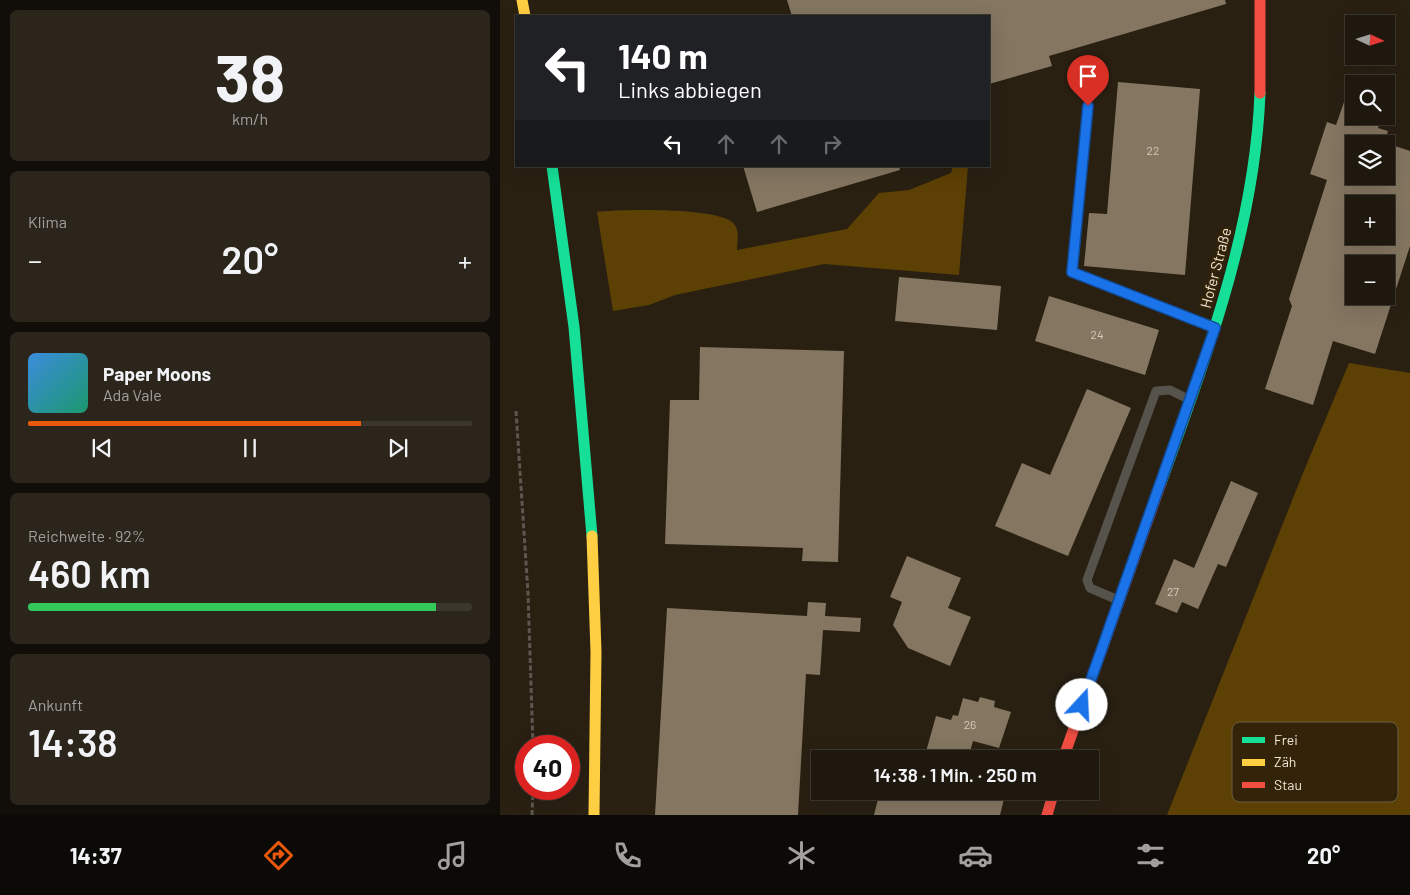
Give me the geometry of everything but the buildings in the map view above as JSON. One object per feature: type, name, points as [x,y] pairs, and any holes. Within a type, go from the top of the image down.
[{"type":"main road","points":[[522,0],[525,15]]},
{"type":"main road","name":"Hofer Straße","points":[[1066,750],[1215,328],[1232,271],[1250,194],[1258,132],[1261,75],[1260,0]]},
{"type":"main road","points":[[552,167],[574,328],[588,456],[596,597],[597,727],[594,815]]},
{"type":"main road","points":[[1047,815],[1051,800]]},
{"type":"lane","points":[[1088,106],[1072,272],[1215,328]]},
{"type":"lane","points":[[1119,601],[1090,588],[1087,580],[1156,391],[1170,390],[1190,400]]},
{"type":"path","points":[[516,411],[528,593],[533,735]]},
{"type":"path","points":[[532,800],[532,815]]},
{"type":"shaded area","points":[[953,167],[968,167],[959,275],[824,264],[675,295],[649,305],[613,311],[597,212],[669,210],[726,218],[736,227],[738,237],[737,250],[847,229],[879,193],[909,190],[951,173]]},
{"type":"shaded area","points":[[1349,363],[1410,373],[1410,815],[1167,815],[1303,473]]},
{"type":"traffic: fast","points":[[1161,483],[1195,388],[1226,292],[1249,194],[1256,144],[1260,93]]},
{"type":"traffic: fast","points":[[552,167],[574,327],[592,536]]},
{"type":"traffic: slow","points":[[522,0],[525,15]]},
{"type":"traffic: slow","points":[[592,536],[596,652],[594,815]]},
{"type":"traffic: jam","points":[[1260,0],[1260,93]]},
{"type":"traffic: jam","points":[[1066,750],[1161,483]]},
{"type":"traffic: jam","points":[[1047,815],[1051,800]]},
{"type":"route","points":[[1082,705],[1215,328],[1072,272],[1088,106]]}]
